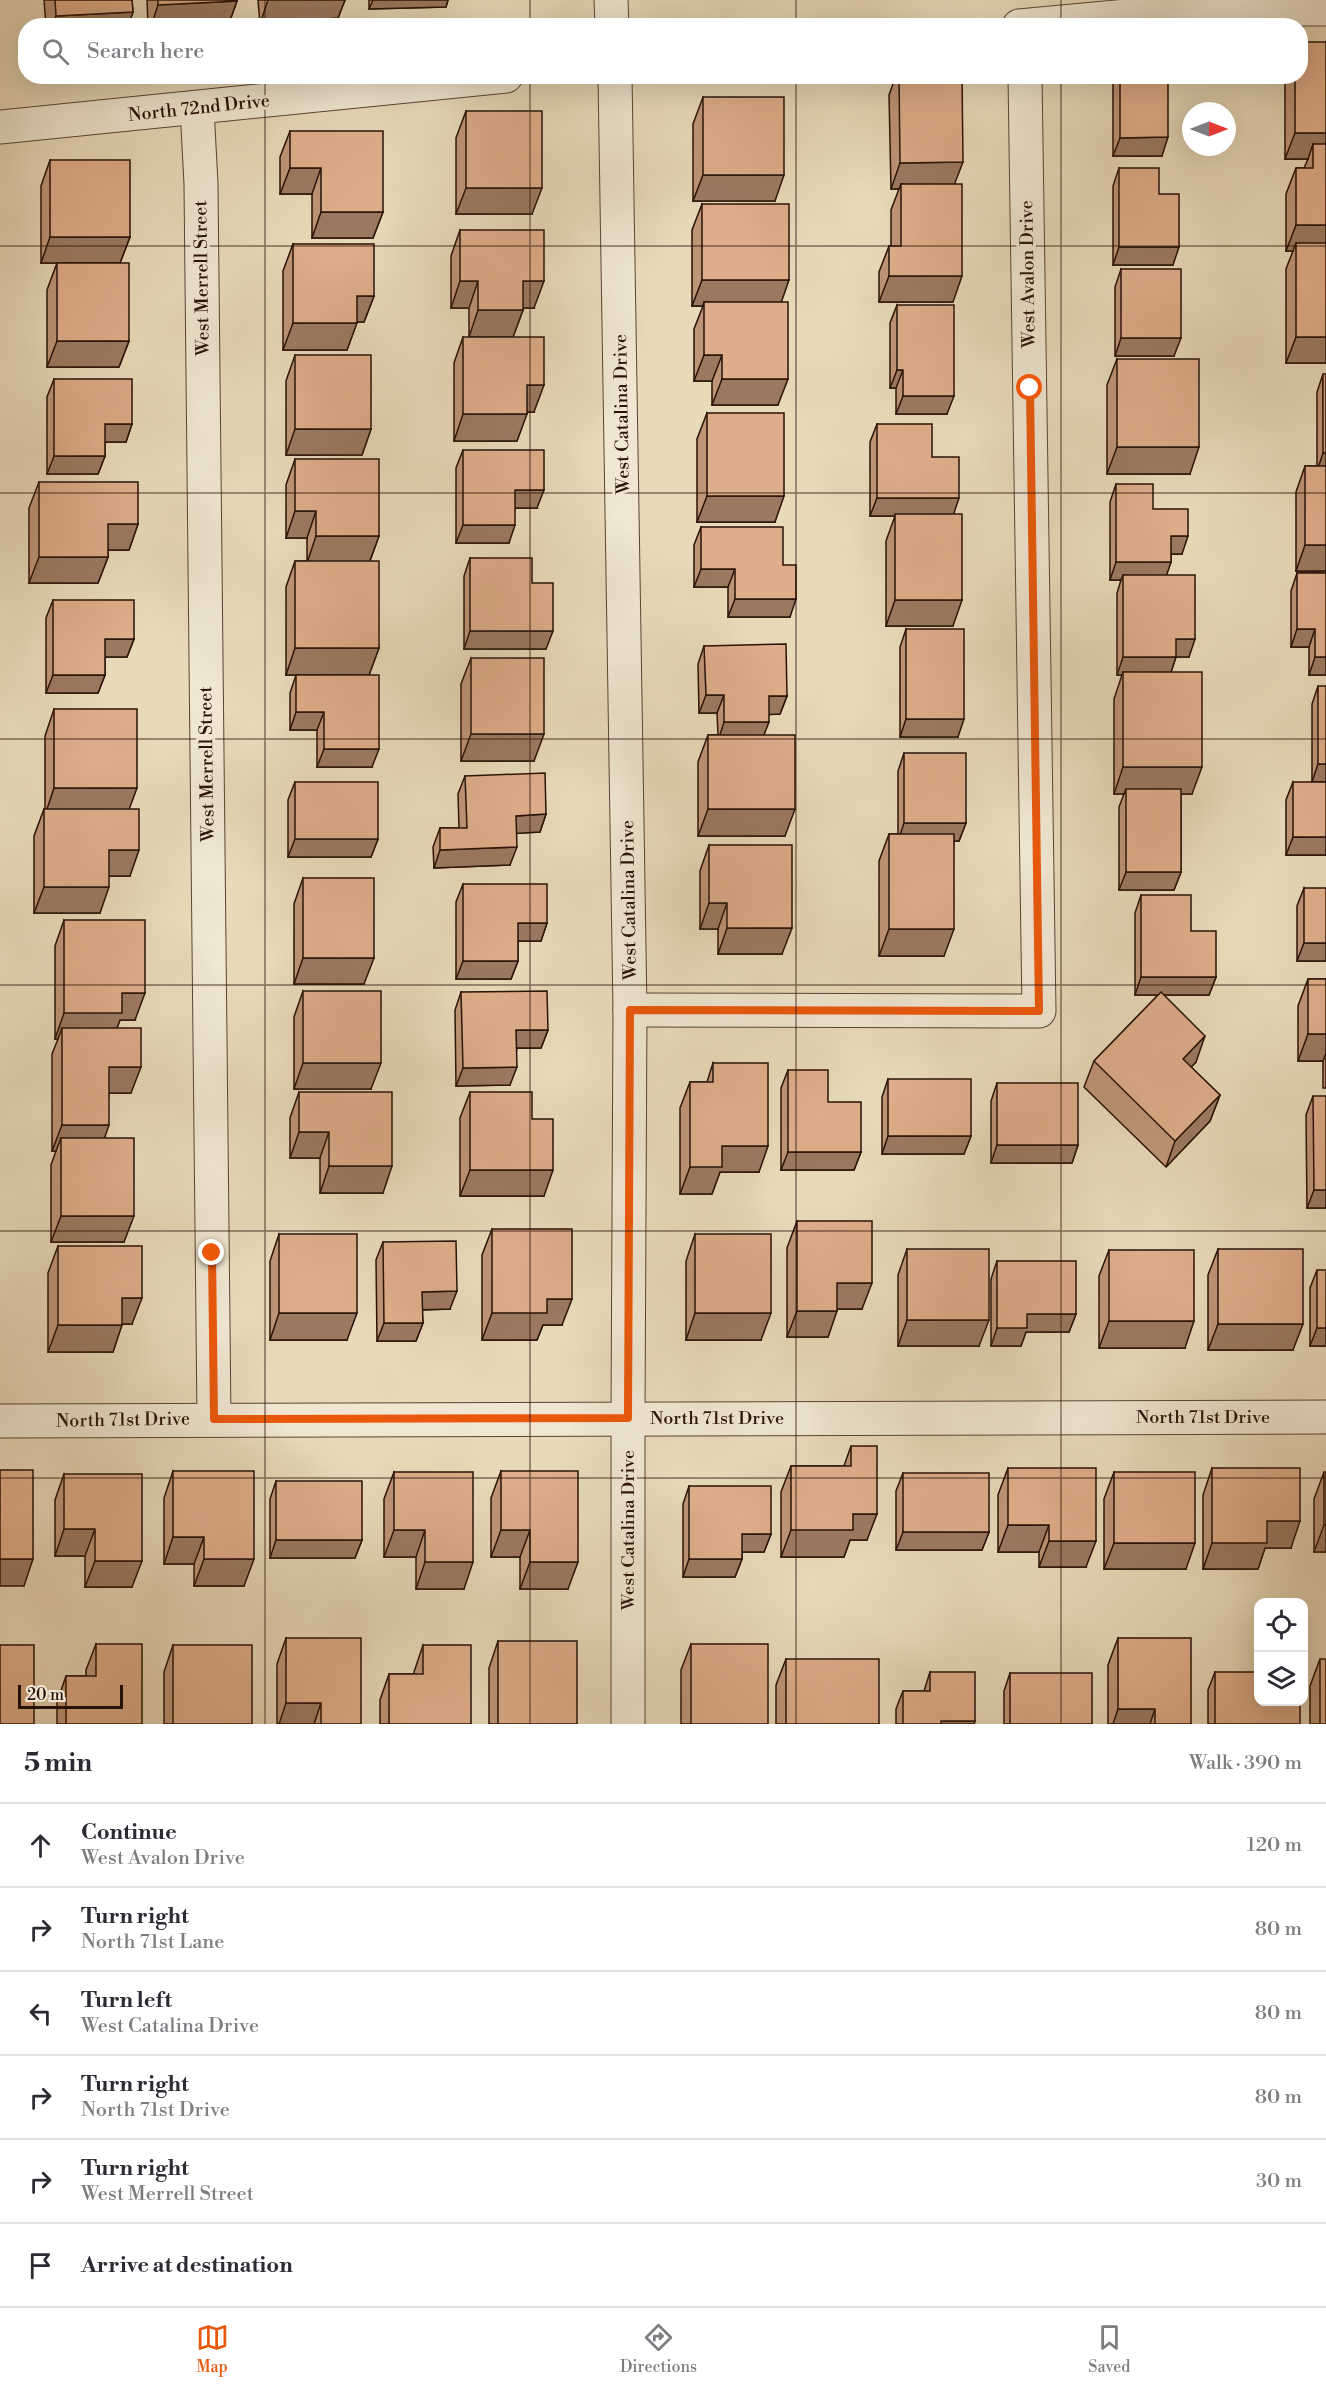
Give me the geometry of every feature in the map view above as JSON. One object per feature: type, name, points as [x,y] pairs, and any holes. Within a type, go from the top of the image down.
[{"type":"street","points":[[611,0],[612,18]]},
{"type":"street","points":[[1102,18],[1202,9],[1326,9]]},
{"type":"street","name":"North 72nd Drive","points":[[0,127],[429,84]]},
{"type":"street","name":"West Catalina Drive","points":[[615,84],[630,1010],[628,1724]]},
{"type":"street","name":"West Avalon Drive","points":[[630,1010],[1039,1011],[1025,84]]},
{"type":"street","name":"West Merrell Street","points":[[197,108],[201,184],[214,1419]]},
{"type":"street","name":"North 71st Drive","points":[[0,1421],[1326,1417]]},
{"type":"building","points":[[55,0],[132,0],[133,12],[56,16]]},
{"type":"building","points":[[158,0],[237,0],[237,1],[158,5]]},
{"type":"building","points":[[1308,42],[1326,42],[1326,133],[1295,133],[1295,84],[1308,84]]},
{"type":"building","points":[[899,84],[962,84],[963,162],[900,163]]},
{"type":"building","points":[[1120,84],[1168,84],[1168,137],[1120,138]]},
{"type":"building","points":[[703,97],[784,97],[784,175],[703,175]]},
{"type":"building","points":[[466,111],[542,111],[542,188],[466,188]]},
{"type":"building","points":[[290,131],[383,131],[383,212],[321,212],[321,168],[290,168]]},
{"type":"building","points":[[1313,144],[1326,144],[1326,225],[1296,225],[1296,168],[1313,168]]},
{"type":"building","points":[[50,160],[130,160],[130,237],[50,237]]},
{"type":"building","points":[[1119,168],[1159,168],[1159,194],[1179,194],[1179,247],[1119,247]]},
{"type":"building","points":[[901,184],[962,184],[962,276],[889,276],[889,246],[901,246]]},
{"type":"building","points":[[702,204],[789,204],[789,280],[702,280]]},
{"type":"building","points":[[460,230],[544,230],[544,281],[523,281],[523,310],[478,310],[478,281],[460,281]]},
{"type":"building","points":[[1296,243],[1326,243],[1326,337],[1296,337]]},
{"type":"building","points":[[293,244],[374,244],[374,296],[357,296],[357,323],[293,323]]},
{"type":"building","points":[[57,263],[129,263],[129,341],[57,341]]},
{"type":"building","points":[[1121,269],[1181,269],[1181,338],[1121,338]]},
{"type":"building","points":[[704,302],[788,302],[788,379],[722,379],[722,355],[704,355]]},
{"type":"building","points":[[897,305],[954,305],[954,396],[903,396],[903,370],[897,370]]},
{"type":"building","points":[[463,337],[544,337],[544,385],[527,385],[527,414],[463,414]]},
{"type":"building","points":[[295,355],[371,355],[371,429],[295,429]]},
{"type":"building","points":[[1117,359],[1199,359],[1199,447],[1117,447]]},
{"type":"building","points":[[1323,374],[1326,374],[1326,453],[1323,453]]},
{"type":"building","points":[[54,379],[132,379],[132,424],[105,424],[105,456],[54,456]]},
{"type":"building","points":[[707,413],[784,413],[784,496],[707,496]]},
{"type":"building","points":[[877,424],[932,424],[932,457],[959,457],[959,498],[877,498]]},
{"type":"building","points":[[463,450],[544,450],[544,490],[515,490],[515,525],[463,525]]},
{"type":"building","points":[[295,459],[379,459],[379,536],[316,536],[316,511],[295,511]]},
{"type":"building","points":[[1305,466],[1326,466],[1326,545],[1305,545]]},
{"type":"building","points":[[39,482],[138,482],[138,524],[108,524],[108,557],[39,557]]},
{"type":"building","points":[[1116,484],[1153,484],[1153,509],[1188,509],[1188,536],[1171,536],[1171,562],[1116,562]]},
{"type":"building","points":[[895,514],[962,514],[962,600],[895,600]]},
{"type":"building","points":[[701,527],[783,527],[783,565],[796,565],[796,599],[735,599],[735,569],[701,569]]},
{"type":"building","points":[[470,558],[532,558],[532,583],[553,583],[553,631],[470,631]]},
{"type":"building","points":[[295,561],[379,561],[379,648],[295,648]]},
{"type":"building","points":[[1297,573],[1326,573],[1326,657],[1315,657],[1315,629],[1297,629]]},
{"type":"building","points":[[1123,575],[1195,575],[1195,639],[1176,639],[1176,657],[1123,657]]},
{"type":"building","points":[[53,600],[134,600],[134,639],[105,639],[105,675],[53,675]]},
{"type":"building","points":[[906,629],[964,629],[964,719],[906,719]]},
{"type":"building","points":[[786,644],[787,696],[769,696],[769,722],[724,722],[724,695],[706,695],[704,646]]},
{"type":"building","points":[[471,658],[544,658],[544,734],[471,734]]},
{"type":"building","points":[[1123,672],[1202,672],[1202,767],[1123,767]]},
{"type":"building","points":[[296,675],[379,675],[379,749],[324,749],[324,712],[296,712]]},
{"type":"building","points":[[1318,686],[1326,686],[1326,764],[1318,764]]},
{"type":"building","points":[[54,709],[137,709],[137,788],[54,788]]},
{"type":"building","points":[[708,735],[795,735],[795,809],[708,809]]},
{"type":"building","points":[[904,753],[966,753],[966,823],[904,823]]},
{"type":"building","points":[[545,773],[546,814],[516,816],[517,847],[440,850],[440,828],[467,828],[465,776]]},
{"type":"building","points":[[295,782],[378,782],[378,839],[295,839]]},
{"type":"building","points":[[1293,782],[1326,782],[1326,837],[1293,837]]},
{"type":"building","points":[[1126,789],[1181,789],[1181,872],[1126,872]]},
{"type":"building","points":[[44,809],[139,809],[139,850],[109,850],[109,887],[44,887]]},
{"type":"building","points":[[889,834],[954,834],[954,929],[889,929]]},
{"type":"building","points":[[709,845],[792,845],[792,928],[727,928],[727,903],[709,903]]},
{"type":"building","points":[[303,878],[374,878],[374,958],[303,958]]},
{"type":"building","points":[[463,884],[547,884],[547,923],[518,923],[518,961],[463,961]]},
{"type":"building","points":[[1304,888],[1326,888],[1326,943],[1304,943]]},
{"type":"building","points":[[1141,895],[1191,895],[1191,931],[1216,931],[1216,977],[1141,977]]},
{"type":"building","points":[[64,920],[145,920],[145,993],[122,993],[122,1013],[64,1013]]},
{"type":"building","points":[[1308,979],[1326,979],[1326,1034],[1308,1034]]},
{"type":"building","points":[[303,991],[381,991],[381,1063],[303,1063]]},
{"type":"building","points":[[547,991],[548,1030],[516,1030],[517,1067],[463,1068],[461,992]]},
{"type":"building","points":[[1161,992],[1205,1036],[1183,1059],[1220,1095],[1175,1141],[1094,1061]]},
{"type":"building","points":[[62,1028],[141,1028],[141,1067],[109,1067],[109,1125],[62,1125]]},
{"type":"building","points":[[713,1063],[768,1063],[768,1146],[722,1146],[722,1167],[690,1167],[690,1082],[713,1082]]},
{"type":"building","points":[[788,1070],[828,1070],[828,1102],[861,1102],[861,1152],[788,1152]]},
{"type":"building","points":[[888,1079],[971,1079],[971,1136],[888,1136]]},
{"type":"building","points":[[997,1083],[1078,1083],[1078,1145],[997,1145]]},
{"type":"building","points":[[299,1092],[392,1092],[392,1166],[329,1166],[329,1132],[299,1132]]},
{"type":"building","points":[[470,1092],[532,1092],[532,1119],[553,1119],[553,1170],[470,1170]]},
{"type":"building","points":[[1313,1096],[1326,1096],[1326,1190],[1314,1190]]},
{"type":"building","points":[[61,1138],[134,1138],[134,1216],[61,1216]]},
{"type":"building","points":[[797,1221],[872,1221],[872,1283],[837,1283],[837,1311],[797,1311]]},
{"type":"building","points":[[492,1229],[572,1229],[572,1299],[547,1299],[547,1313],[492,1313]]},
{"type":"building","points":[[279,1234],[357,1234],[357,1313],[279,1313]]},
{"type":"building","points":[[695,1234],[771,1234],[771,1313],[695,1313]]},
{"type":"building","points":[[456,1241],[457,1291],[422,1292],[423,1323],[384,1323],[383,1242]]},
{"type":"building","points":[[58,1246],[142,1246],[142,1298],[122,1298],[122,1325],[58,1325]]},
{"type":"building","points":[[907,1249],[989,1249],[989,1320],[907,1320]]},
{"type":"building","points":[[1218,1249],[1303,1249],[1303,1324],[1218,1324]]},
{"type":"building","points":[[1109,1250],[1194,1250],[1194,1321],[1109,1321]]},
{"type":"building","points":[[997,1261],[1076,1261],[1076,1314],[1027,1314],[1027,1328],[997,1328]]},
{"type":"building","points":[[1317,1270],[1326,1270],[1326,1328],[1317,1328]]},
{"type":"building","points":[[851,1446],[877,1446],[877,1514],[853,1514],[853,1530],[791,1530],[791,1466],[851,1466]]},
{"type":"building","points":[[1008,1468],[1096,1468],[1096,1541],[1049,1541],[1049,1525],[1008,1525]]},
{"type":"building","points":[[1212,1468],[1300,1468],[1300,1521],[1267,1521],[1267,1543],[1212,1543]]},
{"type":"building","points":[[0,1470],[33,1470],[33,1559],[0,1559]]},
{"type":"building","points":[[173,1471],[254,1471],[254,1559],[204,1559],[204,1537],[173,1537]]},
{"type":"building","points":[[501,1471],[578,1471],[578,1562],[530,1562],[530,1530],[501,1530]]},
{"type":"building","points":[[394,1472],[473,1472],[473,1562],[425,1562],[425,1530],[394,1530]]},
{"type":"building","points":[[1114,1472],[1195,1472],[1195,1543],[1114,1543]]},
{"type":"building","points":[[1324,1472],[1326,1472],[1326,1525],[1324,1525]]},
{"type":"building","points":[[903,1473],[989,1473],[989,1532],[903,1532]]},
{"type":"building","points":[[64,1474],[142,1474],[142,1561],[95,1561],[95,1529],[64,1529]]},
{"type":"building","points":[[276,1481],[362,1481],[362,1540],[276,1540]]},
{"type":"building","points":[[689,1486],[771,1486],[771,1534],[742,1534],[742,1559],[689,1559]]},
{"type":"building","points":[[286,1638],[361,1638],[361,1724],[321,1724],[321,1703],[286,1703]]},
{"type":"building","points":[[1118,1638],[1191,1638],[1191,1724],[1155,1724],[1155,1709],[1118,1709]]},
{"type":"building","points":[[498,1641],[577,1641],[577,1724],[498,1724]]},
{"type":"building","points":[[96,1644],[142,1644],[142,1724],[66,1724],[66,1676],[96,1676]]},
{"type":"building","points":[[691,1644],[768,1644],[768,1724],[691,1724]]},
{"type":"building","points":[[0,1645],[34,1645],[34,1724],[0,1724]]},
{"type":"building","points":[[173,1645],[252,1645],[252,1724],[173,1724]]},
{"type":"building","points":[[423,1645],[471,1645],[471,1724],[389,1724],[389,1674],[423,1674]]},
{"type":"building","points":[[786,1659],[879,1659],[879,1724],[786,1724]]},
{"type":"building","points":[[1320,1659],[1326,1659],[1326,1724],[1320,1724]]},
{"type":"building","points":[[930,1672],[975,1672],[975,1721],[903,1724],[903,1691],[930,1691]]},
{"type":"building","points":[[1215,1672],[1254,1672],[1254,1706],[1300,1706],[1300,1724],[1215,1724]]},
{"type":"building","points":[[1010,1673],[1092,1673],[1092,1724],[1010,1724]]},
{"type":"route","points":[[212,1253],[214,1419],[628,1418],[630,1010],[1039,1011],[1030,388]]}]
